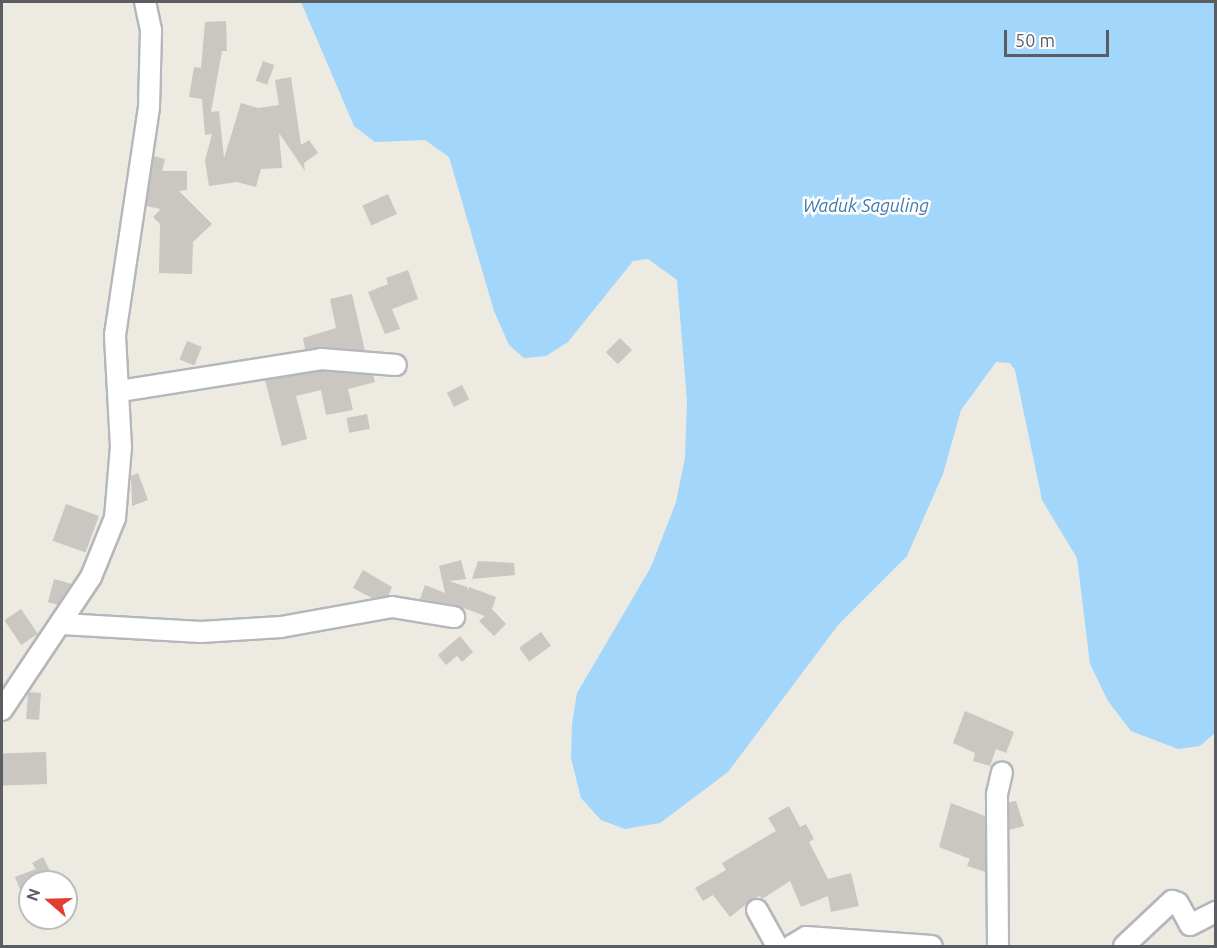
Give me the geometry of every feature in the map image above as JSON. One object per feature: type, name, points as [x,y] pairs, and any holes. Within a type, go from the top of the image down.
[{"type":"street","points":[[2,710],[62,624],[96,568],[115,519],[121,447],[120,391],[115,335],[149,107],[151,30],[145,2]]},
{"type":"street","points":[[120,391],[321,359],[396,365]]},
{"type":"street","points":[[62,624],[201,632],[281,627],[392,607],[454,617]]},
{"type":"street","points":[[998,946],[997,794],[1002,773]]},
{"type":"street","points":[[1124,946],[1172,901],[1178,903],[1190,925],[1215,912]]},
{"type":"street","points":[[757,910],[777,946]]},
{"type":"street","points":[[791,946],[806,937],[932,946]]},
{"type":"water","name":"Waduk Saguling","points":[[301,2],[1215,2],[1215,733],[1200,746],[1178,749],[1131,731],[1108,701],[1090,664],[1077,558],[1042,500],[1015,370],[1010,363],[996,362],[961,410],[943,474],[907,556],[838,625],[728,772],[660,823],[625,829],[601,820],[581,798],[571,758],[572,724],[577,693],[651,567],[676,502],[685,458],[687,401],[677,280],[648,259],[633,261],[568,342],[546,356],[524,358],[509,345],[494,311],[449,157],[425,140],[375,142],[354,126]]},
{"type":"building","points":[[226,21],[227,51],[222,51],[211,112],[219,111],[224,158],[241,103],[258,108],[279,105],[275,80],[291,77],[301,145],[309,140],[318,153],[304,163],[305,171],[279,133],[282,168],[261,169],[256,187],[237,182],[209,186],[205,161],[212,134],[205,135],[202,99],[189,97],[194,67],[201,68],[205,22]]},
{"type":"building","points":[[263,61],[274,65],[267,85],[256,81]]},
{"type":"building","points":[[154,156],[165,159],[162,171],[187,171],[187,190],[179,191],[212,224],[193,242],[192,274],[159,273],[160,224],[153,217],[161,209],[146,206]]},
{"type":"building","points":[[388,194],[397,214],[371,225],[362,205]]},
{"type":"building","points":[[408,270],[418,299],[392,309],[400,329],[385,334],[368,292],[388,284],[386,278]]},
{"type":"building","points":[[352,294],[365,351],[305,349],[303,338],[336,328],[330,299]]},
{"type":"building","points":[[620,338],[632,350],[618,364],[606,352]]},
{"type":"building","points":[[187,341],[202,347],[194,366],[180,360]]},
{"type":"building","points":[[321,371],[373,375],[375,382],[348,389],[353,410],[326,415],[321,390],[296,396],[307,439],[282,446],[265,380]]},
{"type":"building","points":[[462,385],[469,399],[454,407],[447,393]]},
{"type":"building","points":[[367,414],[370,429],[349,433],[346,418]]},
{"type":"building","points":[[138,473],[148,500],[132,506],[131,476]]},
{"type":"building","points":[[66,504],[99,516],[86,553],[53,541]]},
{"type":"building","points":[[461,560],[466,579],[449,581],[467,587],[468,591],[469,587],[496,597],[492,609],[506,624],[494,636],[479,621],[485,616],[456,605],[420,599],[425,585],[445,593],[439,566]]},
{"type":"building","points":[[478,561],[514,563],[515,575],[472,579]]},
{"type":"building","points":[[363,570],[392,587],[388,596],[372,598],[353,588]]},
{"type":"building","points":[[54,579],[72,584],[58,605],[48,602]]},
{"type":"building","points":[[21,609],[38,634],[21,645],[4,620]]},
{"type":"building","points":[[541,632],[551,646],[529,662],[519,648]]},
{"type":"building","points":[[460,636],[473,652],[462,662],[457,656],[446,665],[438,655]]},
{"type":"building","points":[[28,692],[41,693],[39,720],[26,719]]},
{"type":"building","points":[[965,711],[1014,732],[1006,753],[996,749],[990,766],[973,761],[975,753],[953,743]]},
{"type":"building","points":[[46,752],[47,784],[3,786],[2,754]]},
{"type":"building","points":[[1016,801],[1024,826],[1009,830],[1009,802]]},
{"type":"building","points":[[951,803],[985,816],[986,872],[967,866],[970,859],[939,847]]},
{"type":"building","points":[[789,806],[800,827],[806,824],[814,839],[809,842],[828,879],[851,873],[859,906],[831,912],[828,896],[801,907],[790,881],[762,899],[760,896],[751,900],[730,917],[713,895],[703,901],[695,888],[726,870],[722,863],[776,831],[768,818]]},
{"type":"building","points":[[43,857],[50,870],[33,870],[36,869],[32,863]]}]
